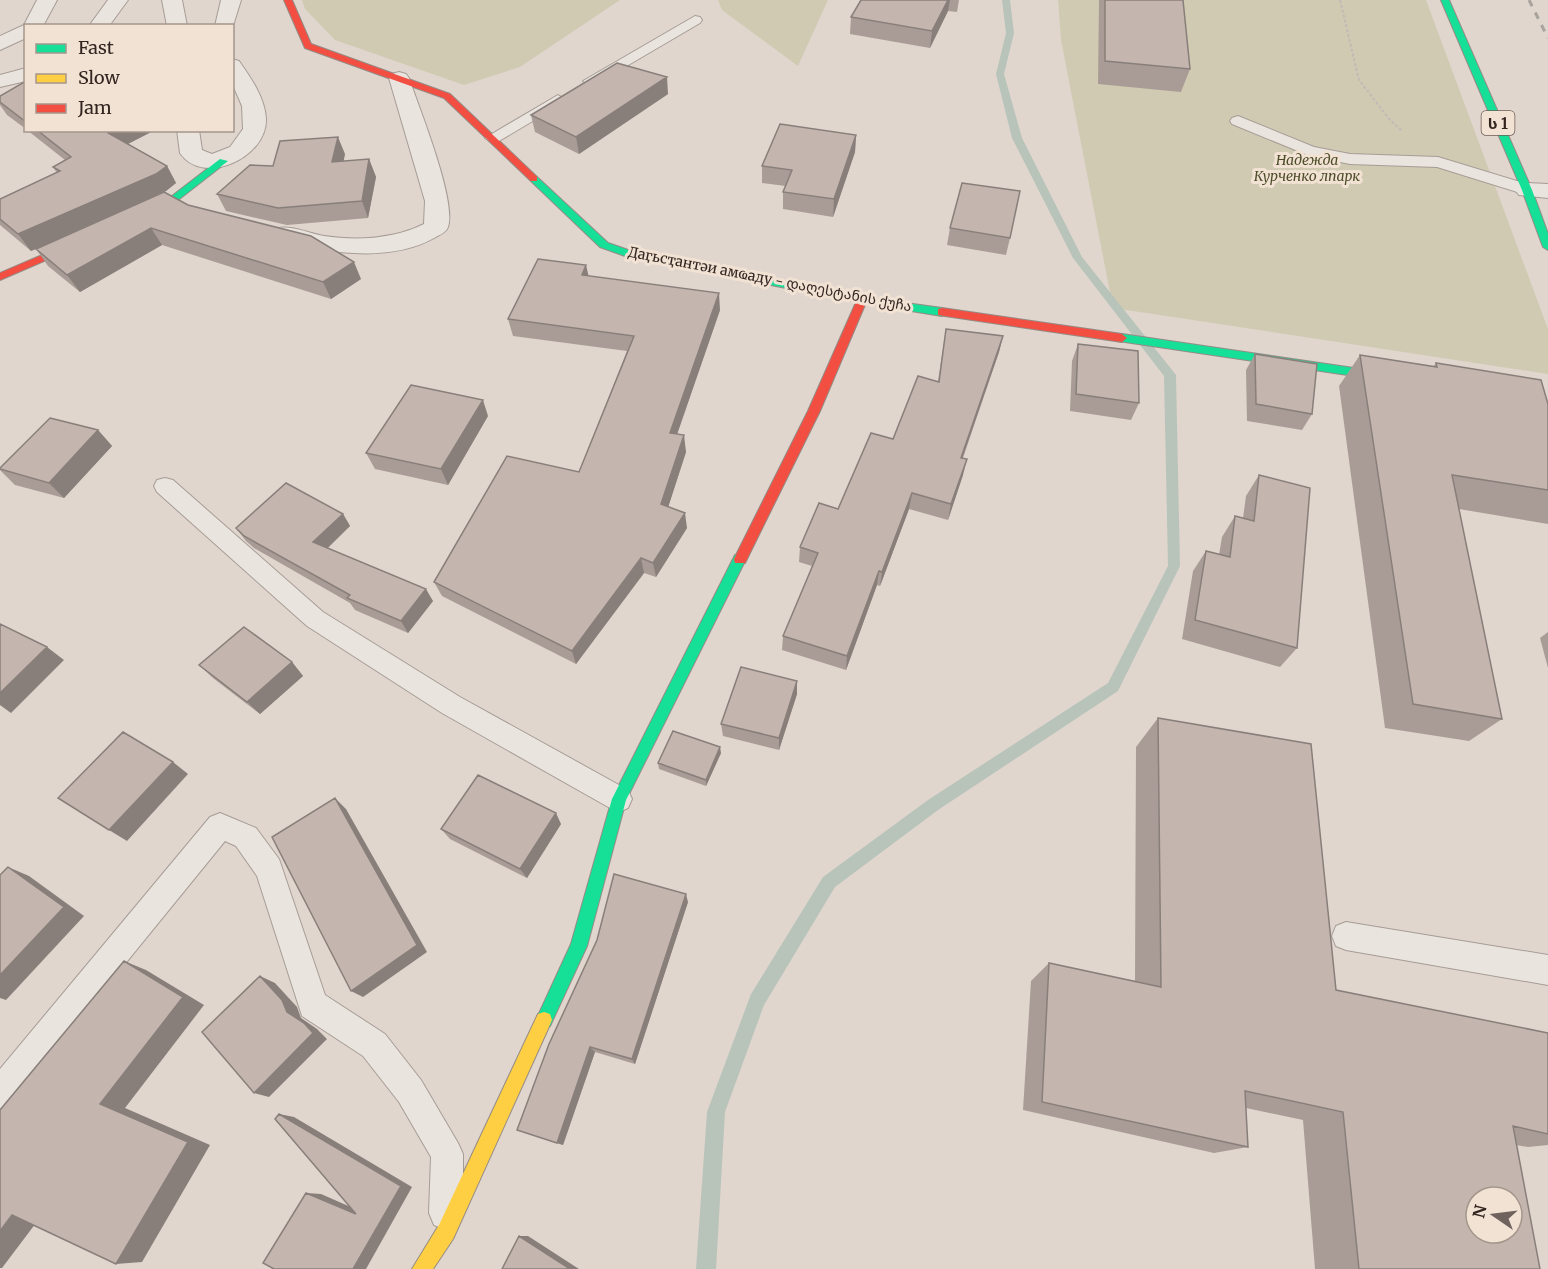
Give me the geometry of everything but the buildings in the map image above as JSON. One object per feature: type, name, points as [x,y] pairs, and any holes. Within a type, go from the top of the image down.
[{"type":"main road","name":"Даӷьсҭантәи амҩаду - დაღესტანის ქუჩა","points":[[288,0],[308,46],[447,96],[604,244],[629,254],[862,300],[1410,381]]},
{"type":"main road","name":"ს 1","points":[[1445,0],[1537,190],[1548,247]]},
{"type":"main road","points":[[127,221],[186,204],[223,160]]},
{"type":"main road","points":[[0,277],[98,234]]},
{"type":"main road","points":[[422,1269],[446,1232],[579,946],[619,799],[814,411],[862,300]]},
{"type":"street","points":[[34,24],[47,0]]},
{"type":"street","points":[[100,24],[118,0]]},
{"type":"street","points":[[172,0],[177,24]]},
{"type":"street","points":[[225,24],[231,0]]},
{"type":"street","points":[[0,44],[24,31]]},
{"type":"street","points":[[188,132],[191,153],[202,160],[223,160],[250,141],[256,124],[253,99],[234,69]]},
{"type":"street","points":[[0,81],[24,75]]},
{"type":"street","points":[[260,228],[325,244],[373,245],[414,239],[436,226],[437,201],[399,78]]},
{"type":"lane","points":[[493,138],[695,20]]},
{"type":"lane","points":[[1238,121],[1310,151],[1350,159],[1438,162],[1537,190]]},
{"type":"lane","points":[[165,486],[315,619],[451,705],[619,799]]},
{"type":"lane","points":[[0,1093],[220,826],[246,837],[269,869],[313,1005],[374,1045],[410,1091],[447,1154],[446,1232]]},
{"type":"lane","points":[[1346,936],[1548,970]]},
{"type":"path","points":[[1340,0],[1359,80],[1390,120],[1438,162]]},
{"type":"green space","points":[[302,0],[620,0],[520,67],[464,85],[335,40],[305,9]]},
{"type":"green space","points":[[718,0],[828,0],[798,66],[722,10]]},
{"type":"green space","name":"Надежда Курченко лпарк","points":[[1058,0],[1426,0],[1548,329],[1548,374],[1113,308],[1061,40]]},
{"type":"waterway","points":[[706,1269],[716,1112],[757,1000],[829,882],[933,805],[1113,687],[1174,566],[1170,375],[1078,258],[1017,138],[1000,74],[1010,33],[1006,0]]},
{"type":"railway","points":[[1529,0],[1548,38]]},
{"type":"traffic: fast","points":[[1445,0],[1527,190],[1548,247]]},
{"type":"traffic: fast","points":[[136,216],[175,198],[223,161]]},
{"type":"traffic: fast","points":[[534,179],[604,245],[629,254],[862,300],[942,312]]},
{"type":"traffic: fast","points":[[1122,338],[1395,378]]},
{"type":"traffic: fast","points":[[544,1020],[579,946],[619,799],[740,559]]},
{"type":"traffic: slow","points":[[422,1269],[446,1232],[544,1020]]},
{"type":"traffic: jam","points":[[288,0],[308,46],[447,96],[534,179]]},
{"type":"traffic: jam","points":[[0,277],[84,240]]},
{"type":"traffic: jam","points":[[740,559],[814,411],[862,300]]},
{"type":"traffic: jam","points":[[942,312],[1122,338]]}]
